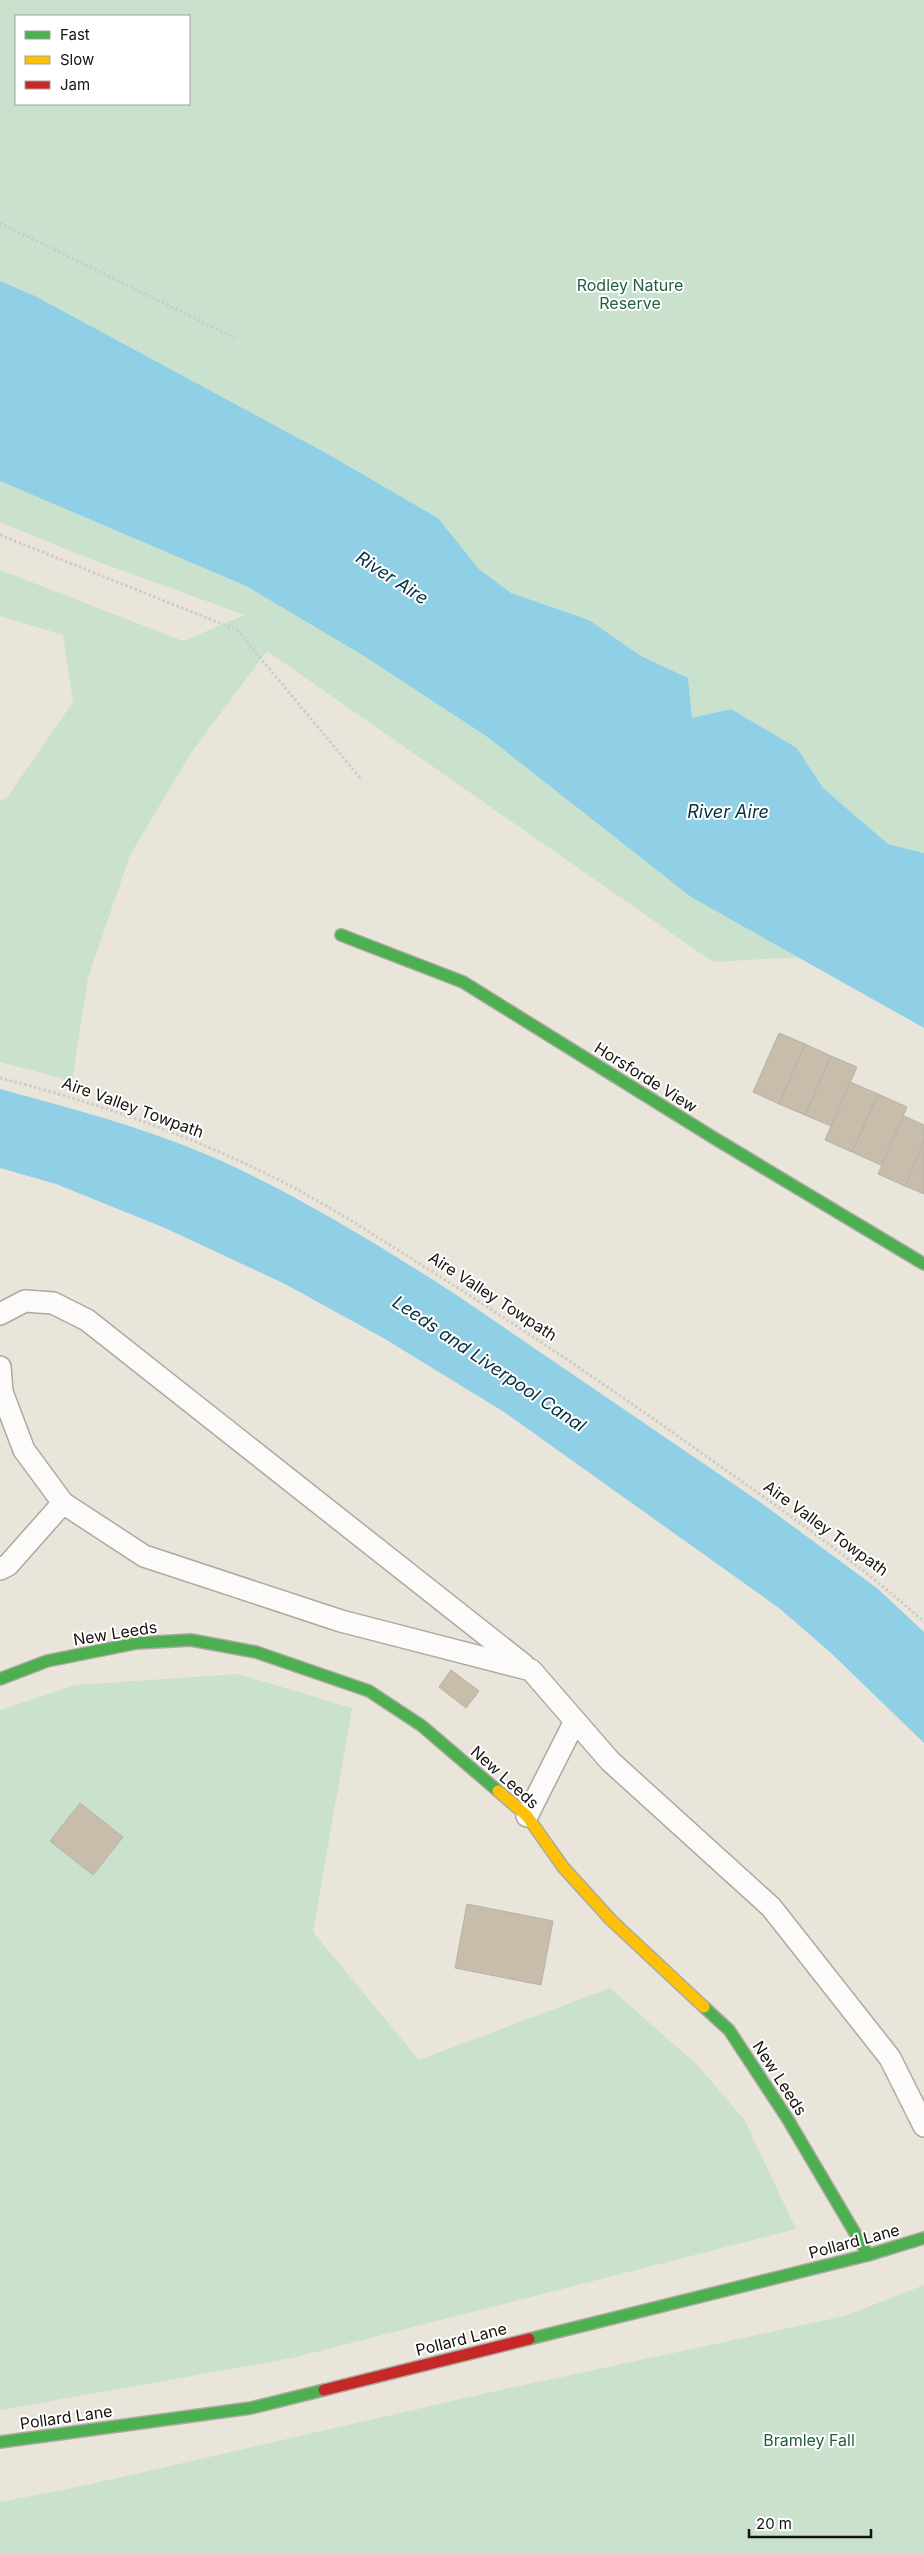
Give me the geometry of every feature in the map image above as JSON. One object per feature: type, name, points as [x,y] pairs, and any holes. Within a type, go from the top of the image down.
[{"type":"street","name":"Horsforde View","points":[[342,935],[463,982],[714,1138],[924,1264]]},
{"type":"street","name":"New Leeds","points":[[0,1678],[47,1662],[137,1643],[191,1640],[256,1652],[368,1691],[422,1726],[527,1816],[563,1867],[611,1920],[729,2030],[787,2118],[868,2254]]},
{"type":"street","name":"Pollard Lane","points":[[0,2442],[251,2408],[868,2254],[924,2238]]},
{"type":"lane","points":[[0,1314],[25,1302],[53,1303],[87,1320],[530,1670],[610,1761],[771,1907],[890,2058],[924,2126]]},
{"type":"lane","points":[[0,1367],[2,1392],[24,1450],[63,1503],[144,1556],[341,1621],[530,1670]]},
{"type":"lane","points":[[0,1569],[8,1565],[63,1503]]},
{"type":"lane","points":[[527,1816],[575,1721]]},
{"type":"path","points":[[0,223],[235,338]]},
{"type":"path","points":[[0,535],[237,630],[362,780]]},
{"type":"path","name":"Aire Valley Towpath","points":[[0,1078],[54,1092],[149,1124],[264,1172],[316,1199],[469,1295],[611,1388],[877,1580],[924,1622]]},
{"type":"green space","name":"Rodley Nature Reserve","points":[[0,0],[924,0],[924,853],[888,844],[823,788],[797,748],[731,709],[692,718],[688,678],[641,656],[589,620],[511,593],[479,569],[438,518],[326,453],[35,296],[0,281]]},
{"type":"green space","points":[[0,481],[246,586],[364,656],[486,736],[691,897],[801,957],[713,962],[267,651],[191,753],[130,855],[88,978],[72,1081],[0,1062],[0,800],[6,799],[73,702],[63,635],[0,616],[0,570],[183,641],[245,615],[85,557],[0,522]]},
{"type":"green space","points":[[238,1674],[352,1708],[313,1932],[419,2060],[610,1988],[696,2064],[744,2119],[796,2229],[292,2358],[0,2410],[0,1710],[76,1685]]},
{"type":"green space","name":"Bramley Fall","points":[[924,2285],[924,2554],[0,2554],[0,2502],[87,2485],[496,2391],[845,2316]]},
{"type":"water","name":"River Aire","points":[[0,281],[35,296],[326,453],[438,518],[479,569],[511,593],[589,620],[641,656],[688,678],[692,718],[731,709],[797,748],[823,788],[888,844],[924,853],[924,1028],[691,897],[486,736],[364,656],[246,586],[0,481]]},
{"type":"water","name":"Leeds and Liverpool Canal","points":[[0,1089],[53,1103],[158,1136],[210,1156],[273,1186],[366,1238],[455,1294],[760,1502],[878,1589],[924,1632],[924,1743],[831,1653],[779,1608],[504,1412],[385,1339],[285,1284],[165,1228],[56,1184],[0,1168]]},
{"type":"building","points":[[779,1033],[805,1044],[779,1104],[753,1092]]},
{"type":"building","points":[[805,1044],[831,1056],[805,1115],[779,1104]]},
{"type":"building","points":[[831,1056],[857,1067],[831,1126],[805,1115]]},
{"type":"building","points":[[850,1082],[878,1094],[852,1152],[825,1140]]},
{"type":"building","points":[[878,1094],[907,1107],[881,1165],[852,1152]]},
{"type":"building","points":[[904,1116],[924,1125],[924,1141],[905,1186],[878,1174]]},
{"type":"building","points":[[924,1141],[924,1194],[905,1186]]},
{"type":"building","points":[[451,1670],[479,1691],[466,1708],[439,1687]]},
{"type":"building","points":[[80,1803],[123,1837],[93,1875],[50,1841]]},
{"type":"building","points":[[467,1904],[553,1921],[541,1985],[455,1968]]},
{"type":"traffic: fast","points":[[341,935],[463,982],[714,1138],[924,1264]]},
{"type":"traffic: fast","points":[[0,1679],[47,1661],[137,1643],[191,1640],[256,1652],[369,1691],[422,1726],[498,1791]]},
{"type":"traffic: fast","points":[[704,2007],[729,2030],[787,2118],[868,2255]]},
{"type":"traffic: fast","points":[[529,2339],[868,2255],[924,2238]]},
{"type":"traffic: fast","points":[[0,2442],[251,2408],[324,2390]]},
{"type":"traffic: slow","points":[[498,1791],[527,1816],[563,1867],[611,1920],[704,2007]]},
{"type":"traffic: jam","points":[[324,2390],[529,2339]]}]
